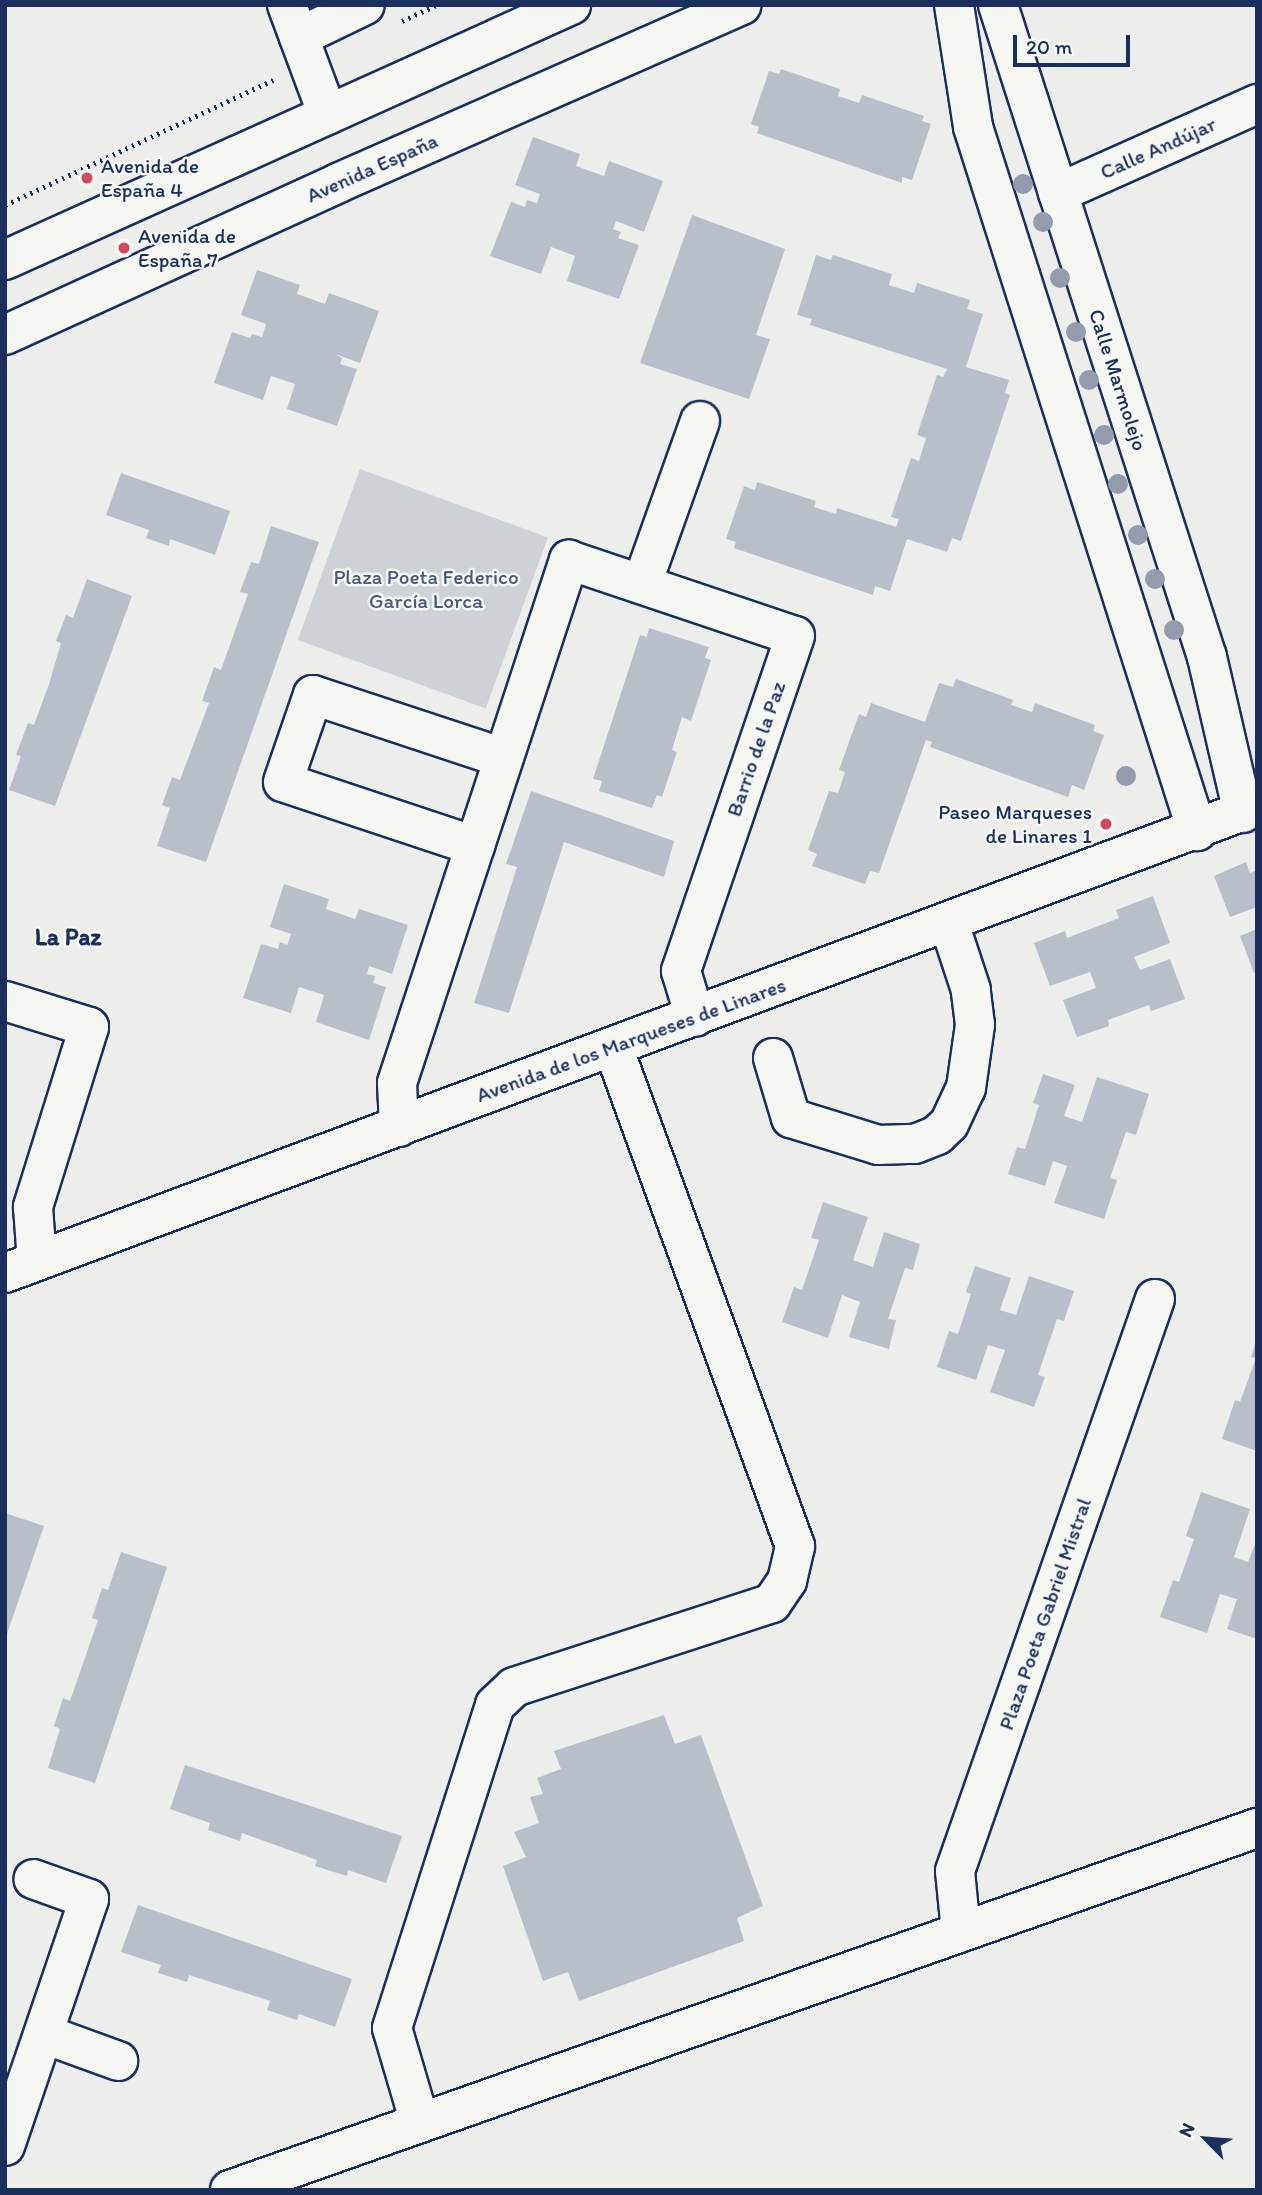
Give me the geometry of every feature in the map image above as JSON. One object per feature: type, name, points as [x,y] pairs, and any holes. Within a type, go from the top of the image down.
[{"type":"street","points":[[328,114],[293,21],[365,5]]},
{"type":"street","name":"Avenida España","points":[[5,335],[338,183],[741,5]]},
{"type":"street","points":[[954,5],[972,117],[1196,831]]},
{"type":"street","name":"Calle Marmolejo","points":[[998,5],[1210,672],[1250,810]]},
{"type":"street","points":[[5,260],[568,6]]},
{"type":"street","points":[[972,117],[978,95],[995,78],[1009,77],[1025,89]]},
{"type":"street","name":"Calle Andújar","points":[[1059,193],[1257,104]]},
{"type":"street","points":[[642,584],[700,421]]},
{"type":"street","name":"Barrio de la Paz","points":[[399,1127],[397,1083],[569,560],[795,636],[681,971],[695,1017]]},
{"type":"street","points":[[1150,684],[1171,699],[1194,701],[1206,687],[1210,672]]},
{"type":"street","points":[[475,846],[283,782],[313,695],[504,758]]},
{"type":"street","name":"Avenida de los Marqueses de Linares","points":[[21,1267],[1250,810]]},
{"type":"street","points":[[773,1058],[791,1118],[878,1145],[915,1144],[937,1135],[949,1124],[966,1088],[975,1026],[971,989],[949,923]]},
{"type":"street","points":[[5,1001],[89,1027],[33,1207],[21,1267]]},
{"type":"street","points":[[420,2123],[392,2028],[495,1705],[514,1688],[772,1603],[787,1581],[795,1546],[613,1048]]},
{"type":"street","name":"Plaza Poeta Gabriel Mistral","points":[[961,1932],[955,1871],[1154,1299]]},
{"type":"street","points":[[230,2190],[1257,1828]]},
{"type":"street","points":[[5,2147],[89,1899],[33,1878]]},
{"type":"street","points":[[44,2034],[118,2061]]},
{"type":"path","points":[[5,205],[275,79]]},
{"type":"green space","name":"Plaza Poeta Federico García Lorca","points":[[360,469],[548,537],[486,708],[298,640]]},
{"type":"building","points":[[781,69],[840,89],[838,96],[859,103],[862,95],[924,116],[922,121],[931,124],[912,180],[902,177],[902,183],[757,133],[759,127],[751,124],[769,71],[779,74]]},
{"type":"building","points":[[533,137],[580,154],[576,166],[604,176],[609,161],[663,181],[644,232],[616,221],[613,229],[621,232],[618,238],[639,245],[619,299],[567,281],[575,256],[551,247],[541,274],[490,256],[511,202],[525,207],[527,200],[537,203],[540,194],[515,185]]},
{"type":"building","points":[[692,215],[785,249],[756,335],[770,339],[749,399],[640,363]]},
{"type":"building","points":[[816,255],[831,260],[833,255],[892,274],[889,285],[914,293],[917,283],[970,300],[967,309],[983,314],[966,367],[1009,380],[1005,393],[1010,395],[961,541],[952,538],[947,552],[907,539],[890,591],[875,586],[873,595],[734,548],[736,542],[726,539],[744,486],[755,490],[757,482],[816,501],[814,507],[836,514],[837,508],[896,527],[899,519],[891,517],[911,458],[919,461],[926,438],[917,435],[937,375],[943,377],[947,369],[810,325],[812,319],[797,315]]},
{"type":"building","points":[[257,270],[300,285],[297,294],[325,304],[329,293],[379,311],[360,363],[335,354],[342,358],[340,364],[357,369],[337,426],[287,409],[295,384],[271,376],[263,400],[214,383],[232,332],[250,338],[252,334],[262,337],[266,324],[241,315]]},
{"type":"building","points":[[121,473],[230,511],[215,555],[170,539],[169,546],[146,538],[149,530],[106,515]]},
{"type":"building","points":[[271,526],[319,542],[206,862],[157,846],[170,808],[162,805],[172,777],[180,780],[209,703],[202,701],[214,667],[221,670],[248,594],[240,592],[251,562],[259,564]]},
{"type":"building","points":[[87,579],[132,596],[55,806],[9,790],[21,756],[16,755],[28,723],[34,725],[49,684],[61,643],[56,641],[66,615],[73,618]]},
{"type":"building","points":[[649,628],[709,647],[705,658],[711,660],[691,721],[682,717],[672,750],[677,752],[662,797],[657,795],[652,808],[599,791],[602,781],[593,779],[640,635],[647,637]]},
{"type":"building","points":[[956,679],[1013,700],[1011,705],[1032,712],[1035,703],[1095,725],[1093,731],[1104,735],[1084,790],[1072,785],[1068,797],[930,747],[932,742],[926,740],[879,873],[870,871],[865,884],[812,866],[817,854],[808,850],[829,791],[838,793],[845,772],[839,770],[859,714],[866,717],[871,703],[925,722],[939,683],[953,687]]},
{"type":"building","points":[[531,791],[674,841],[664,877],[564,842],[509,1013],[474,1003],[517,867],[506,864]]},
{"type":"building","points":[[1246,862],[1250,873],[1257,870],[1257,907],[1230,917],[1214,876]]},
{"type":"building","points":[[284,884],[329,899],[326,909],[355,919],[359,909],[408,925],[392,974],[369,966],[367,974],[375,976],[373,983],[386,987],[369,1040],[316,1022],[324,995],[299,987],[291,1013],[243,998],[261,944],[278,949],[280,942],[287,945],[291,934],[270,927]]},
{"type":"building","points":[[1153,896],[1170,943],[1134,957],[1140,970],[1170,959],[1185,999],[1151,1011],[1149,1005],[1108,1020],[1109,1026],[1077,1037],[1063,1000],[1096,988],[1090,972],[1050,986],[1034,943],[1065,931],[1067,938],[1119,918],[1116,910]]},
{"type":"building","points":[[1257,929],[1257,972],[1254,973],[1240,936]]},
{"type":"building","points":[[1043,1074],[1075,1085],[1064,1116],[1082,1122],[1097,1077],[1149,1094],[1136,1135],[1126,1132],[1110,1178],[1117,1180],[1104,1219],[1054,1203],[1067,1166],[1053,1161],[1045,1186],[1008,1174],[1017,1147],[1025,1149],[1039,1105],[1033,1103]]},
{"type":"building","points":[[823,1202],[868,1217],[853,1260],[873,1267],[884,1232],[920,1244],[913,1270],[905,1268],[888,1319],[896,1320],[889,1349],[849,1337],[860,1302],[842,1295],[828,1338],[782,1322],[794,1287],[802,1290],[819,1240],[811,1238]]},
{"type":"building","points":[[975,1266],[1011,1278],[1000,1310],[1016,1315],[1029,1276],[1074,1291],[1064,1321],[1057,1319],[1038,1375],[1045,1377],[1034,1407],[990,1392],[1005,1350],[988,1345],[976,1380],[937,1367],[949,1331],[958,1334],[971,1294],[966,1292]]},
{"type":"building","points":[[1256,1341],[1257,1451],[1222,1439],[1235,1400],[1240,1402],[1256,1358],[1251,1357]]},
{"type":"building","points":[[1201,1492],[1250,1509],[1234,1557],[1248,1562],[1257,1539],[1257,1639],[1227,1629],[1237,1599],[1220,1594],[1207,1633],[1160,1617],[1173,1580],[1179,1582],[1194,1539],[1186,1536]]},
{"type":"building","points":[[5,1513],[44,1526],[6,1637],[5,1637]]},
{"type":"building","points":[[121,1552],[167,1567],[95,1783],[48,1768],[60,1729],[54,1726],[63,1698],[70,1701],[98,1620],[92,1618],[102,1588],[108,1590]]},
{"type":"building","points":[[664,1715],[675,1744],[701,1735],[763,1906],[737,1918],[744,1941],[579,2001],[568,1972],[543,1981],[503,1866],[526,1857],[514,1832],[539,1823],[530,1797],[543,1794],[537,1778],[561,1769],[554,1751]]},
{"type":"building","points":[[185,1765],[402,1836],[386,1883],[348,1870],[347,1876],[315,1866],[317,1860],[242,1833],[240,1841],[208,1830],[210,1823],[170,1809]]},
{"type":"building","points":[[138,1905],[352,1979],[335,2027],[299,2014],[297,2020],[267,2010],[270,2001],[189,1975],[187,1982],[158,1973],[161,1965],[121,1952]]},
{"type":"place","name":"Avenida de España 4","points":[[87,178]]},
{"type":"place","name":"Avenida de España 7","points":[[124,248]]},
{"type":"place","name":"Paseo Marqueses de Linares 1","points":[[1106,824]]},
{"type":"district","name":"La Paz","points":[[68,937]]}]
